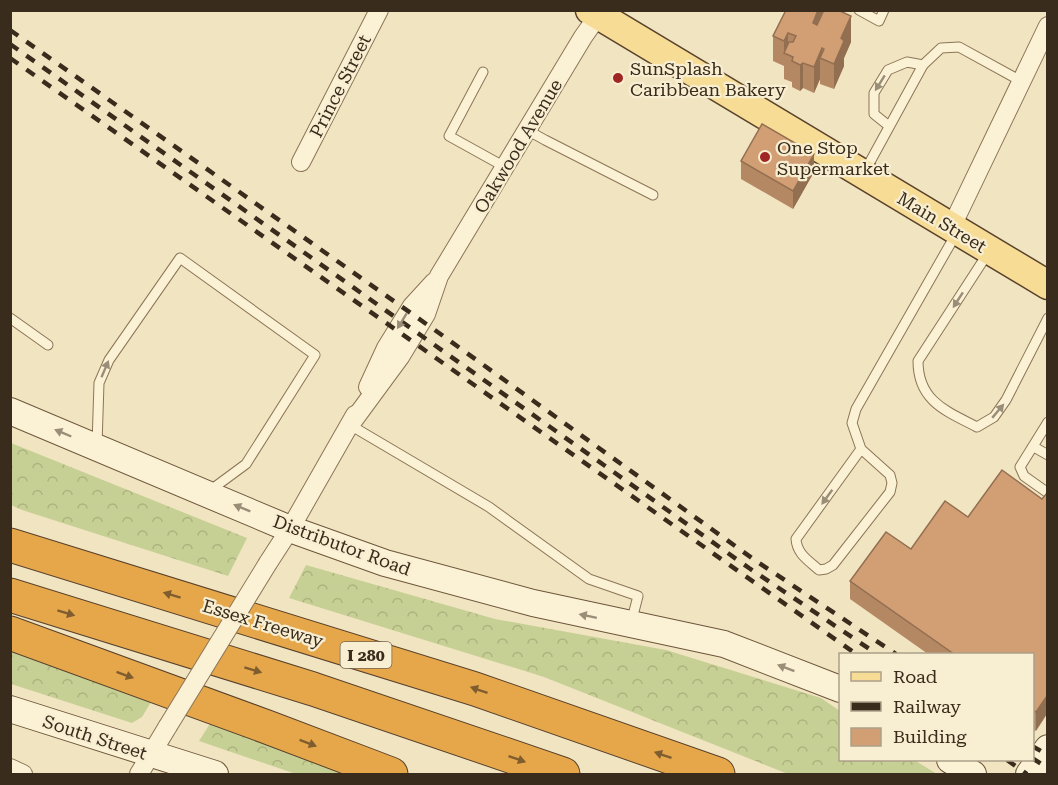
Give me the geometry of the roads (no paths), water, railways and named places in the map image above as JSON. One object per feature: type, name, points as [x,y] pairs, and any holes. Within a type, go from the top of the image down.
[{"type":"highway","name":"Essex Freeway","points":[[10,545],[476,689],[718,774]]},
{"type":"highway","points":[[10,595],[313,689],[563,774]]},
{"type":"highway","points":[[10,633],[391,774]]},
{"type":"main road","name":"Main Street","points":[[597,12],[1047,285]]},
{"type":"main road","name":"Distributor Road","points":[[10,411],[290,529],[385,563],[533,603],[724,644],[839,689]]},
{"type":"main road","name":"South Street","points":[[10,709],[146,765],[215,774]]},
{"type":"main road","points":[[1029,774],[1047,748]]},
{"type":"main road","points":[[953,761],[973,774]]},
{"type":"street","name":"Prince Street","points":[[301,162],[379,10]]},
{"type":"street","name":"Oakwood Avenue","points":[[146,765],[290,529],[350,425],[391,340],[412,306],[440,276],[597,12]]},
{"type":"street","points":[[954,230],[1047,26]]},
{"type":"street","points":[[10,768],[23,774]]},
{"type":"lane","points":[[859,10],[879,21],[884,10]]},
{"type":"lane","points":[[863,175],[922,66],[940,48],[959,47],[1021,81]]},
{"type":"lane","points":[[890,126],[874,114],[874,93],[888,70],[907,62],[922,66]]},
{"type":"lane","points":[[483,72],[449,136],[505,167]]},
{"type":"lane","points":[[527,130],[653,195]]},
{"type":"lane","points":[[861,449],[796,539],[797,548],[801,554],[819,570],[833,565],[890,492],[892,483],[890,475],[861,449],[852,423],[856,409],[954,230]]},
{"type":"lane","points":[[990,251],[918,361],[918,378],[930,397],[947,411],[977,427],[994,417],[1006,400],[1047,318]]},
{"type":"lane","points":[[97,448],[99,384],[109,360],[180,258],[315,356],[246,464],[206,493]]},
{"type":"lane","points":[[10,318],[48,345]]},
{"type":"lane","points":[[1047,422],[1020,467],[1021,472],[1047,494]]},
{"type":"lane","points":[[350,425],[489,507],[589,579],[638,596],[630,625]]},
{"type":"lane","points":[[1034,447],[1047,455]]},
{"type":"railway","points":[[10,30],[439,333],[756,561],[894,653]]},
{"type":"railway","points":[[10,44],[749,568],[876,653]]},
{"type":"railway","points":[[10,58],[855,653]]},
{"type":"railway","points":[[1034,747],[1048,755]]},
{"type":"railway","points":[[1034,759],[1048,768]]},
{"type":"railway","points":[[1008,761],[1027,774]]},
{"type":"place","name":"SunSplash Caribbean Bakery","points":[[618,78]]},
{"type":"place","name":"One Stop Supermarket","points":[[765,157]]}]
